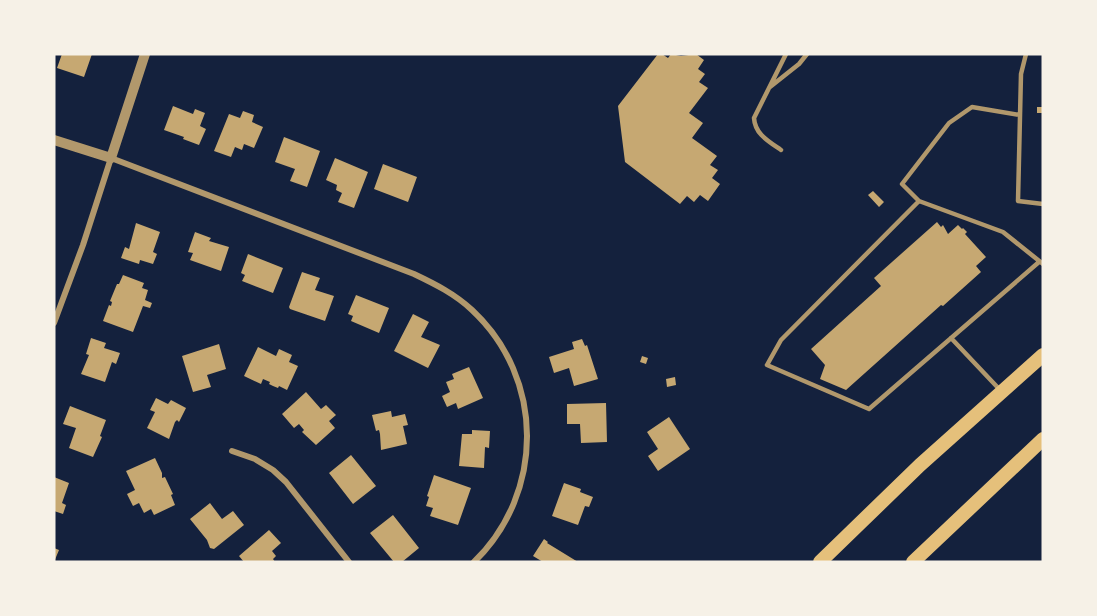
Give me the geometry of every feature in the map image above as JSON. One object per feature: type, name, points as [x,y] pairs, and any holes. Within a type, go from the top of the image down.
[{"type":"highway","points":[[820,562],[920,465],[1043,355]]},
{"type":"highway","points":[[913,562],[1043,440]]},
{"type":"street","points":[[54,322],[83,245],[144,54]]},
{"type":"street","points":[[54,140],[111,158],[414,274],[448,290],[472,310],[495,335],[512,365],[524,401],[528,441],[523,476],[510,515],[488,548],[474,562]]},
{"type":"street","points":[[232,451],[255,459],[273,470],[286,482],[349,562]]},
{"type":"lane","points":[[781,150],[754,127],[754,118],[786,54]]},
{"type":"lane","points":[[768,89],[800,64],[807,54]]},
{"type":"lane","points":[[1026,54],[1021,74],[1018,201],[1043,204]]},
{"type":"lane","points":[[919,201],[781,340],[767,365],[869,409],[1041,263],[1003,232],[919,201],[902,183],[949,123],[972,107],[1020,115]]},
{"type":"lane","points":[[951,338],[1001,391]]},
{"type":"building","points":[[62,54],[92,54],[84,77],[57,68]]},
{"type":"building","points":[[658,54],[668,58],[671,54],[681,56],[696,54],[704,60],[698,69],[705,74],[699,82],[708,88],[689,113],[703,123],[692,138],[717,156],[710,165],[718,170],[712,178],[720,184],[708,201],[700,195],[694,202],[687,196],[680,204],[625,162],[618,106]]},
{"type":"building","points":[[173,106],[193,114],[195,109],[205,113],[200,126],[206,129],[199,145],[164,130]]},
{"type":"building","points":[[1037,107],[1043,107],[1043,113],[1037,113]]},
{"type":"building","points":[[243,111],[254,115],[252,122],[263,127],[254,148],[244,144],[242,150],[235,147],[231,157],[214,151],[229,114],[240,118]]},
{"type":"building","points":[[284,137],[320,151],[307,187],[290,181],[295,169],[275,162]]},
{"type":"building","points":[[335,158],[368,172],[354,208],[338,202],[342,193],[336,190],[337,185],[326,180]]},
{"type":"building","points":[[383,164],[417,177],[408,202],[374,189]]},
{"type":"building","points":[[873,191],[884,202],[879,207],[868,195]]},
{"type":"building","points":[[937,222],[941,227],[943,225],[948,234],[958,225],[967,232],[965,234],[986,257],[976,266],[981,272],[846,390],[820,379],[825,365],[811,349],[881,286],[874,278]]},
{"type":"building","points":[[136,223],[160,232],[153,252],[157,254],[153,264],[140,260],[139,264],[121,258],[125,247],[129,249]]},
{"type":"building","points":[[195,232],[211,238],[209,241],[229,247],[221,271],[190,260],[193,253],[188,252]]},
{"type":"building","points":[[248,254],[283,268],[273,293],[242,281],[245,275],[241,273]]},
{"type":"building","points":[[302,272],[320,278],[315,290],[334,296],[325,321],[289,307]]},
{"type":"building","points":[[123,275],[144,283],[142,288],[148,290],[145,300],[152,303],[150,308],[143,306],[133,332],[103,321],[109,305],[111,306],[110,301],[117,284]]},
{"type":"building","points":[[356,295],[389,308],[379,333],[351,321],[353,316],[348,314]]},
{"type":"building","points":[[413,314],[429,322],[421,337],[440,345],[428,368],[394,351]]},
{"type":"building","points":[[91,338],[106,343],[104,348],[120,353],[116,364],[112,362],[105,382],[81,374],[89,355],[86,354]]},
{"type":"building","points":[[582,339],[585,346],[587,345],[598,379],[574,386],[569,368],[554,373],[549,357],[574,349],[572,342]]},
{"type":"building","points":[[219,344],[226,369],[207,375],[211,387],[193,392],[182,356]]},
{"type":"building","points":[[258,347],[276,356],[279,349],[292,355],[289,362],[298,366],[287,390],[273,386],[263,379],[261,384],[244,376]]},
{"type":"building","points":[[642,356],[648,358],[646,364],[640,362]]},
{"type":"building","points":[[469,367],[483,398],[458,409],[456,403],[447,407],[442,396],[450,392],[446,382],[454,379],[452,374]]},
{"type":"building","points":[[675,377],[676,385],[667,387],[666,379]]},
{"type":"building","points":[[306,392],[321,409],[326,405],[336,415],[329,421],[335,428],[316,445],[302,432],[304,430],[299,424],[294,428],[282,414]]},
{"type":"building","points":[[156,398],[168,404],[171,400],[186,408],[179,422],[177,420],[175,422],[169,439],[147,428],[155,412],[150,410]]},
{"type":"building","points":[[606,403],[607,442],[581,443],[580,424],[567,424],[567,404]]},
{"type":"building","points":[[70,406],[106,420],[100,436],[102,437],[93,457],[69,448],[76,428],[63,424]]},
{"type":"building","points":[[391,411],[392,417],[405,414],[408,425],[403,426],[407,444],[381,450],[379,430],[376,431],[372,415]]},
{"type":"building","points":[[669,417],[690,449],[658,471],[648,456],[658,449],[647,432]]},
{"type":"building","points":[[472,430],[490,431],[489,448],[485,447],[484,468],[459,466],[462,434],[472,434]]},
{"type":"building","points":[[351,455],[376,486],[353,504],[329,473]]},
{"type":"building","points":[[155,458],[162,478],[165,477],[173,494],[171,495],[175,505],[154,515],[151,509],[144,513],[139,503],[133,506],[127,494],[135,490],[126,471]]},
{"type":"building","points":[[434,475],[471,488],[458,525],[430,516],[433,508],[426,506]]},
{"type":"building","points":[[54,477],[69,483],[62,503],[66,505],[63,514],[54,511]]},
{"type":"building","points":[[564,483],[581,489],[580,492],[593,497],[589,507],[585,506],[578,525],[552,516]]},
{"type":"building","points":[[210,503],[222,519],[233,511],[244,525],[214,549],[210,548],[207,540],[190,519]]},
{"type":"building","points":[[393,515],[419,548],[402,562],[394,562],[370,533]]},
{"type":"building","points":[[269,530],[281,543],[272,551],[276,556],[273,559],[275,562],[244,562],[239,556]]},
{"type":"building","points":[[544,539],[578,562],[543,562],[533,556]]},
{"type":"building","points":[[54,548],[59,550],[54,562]]}]
